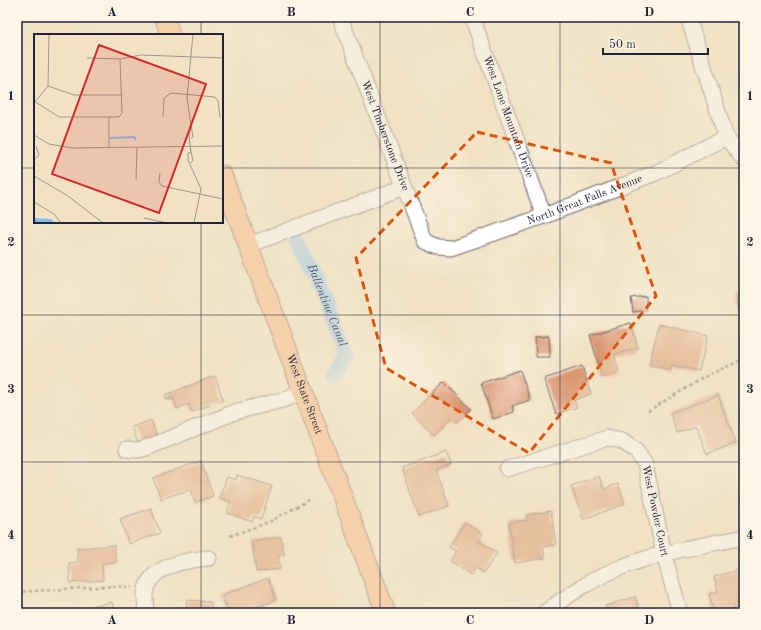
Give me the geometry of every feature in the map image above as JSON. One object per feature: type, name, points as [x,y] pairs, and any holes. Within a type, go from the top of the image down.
[{"type":"main road","points":[[165,17],[170,34]]},
{"type":"main road","name":"West State Street","points":[[223,178],[386,613]]},
{"type":"street","name":"West Timberstone Drive","points":[[340,17],[425,241],[438,247]]},
{"type":"street","name":"West Lone Mountain Drive","points":[[472,17],[544,216]]},
{"type":"street","points":[[688,17],[726,137],[744,160]]},
{"type":"street","name":"North Great Falls Avenue","points":[[438,247],[452,248],[544,216],[658,172],[726,137]]},
{"type":"street","points":[[249,245],[404,187]]},
{"type":"street","points":[[127,450],[146,448],[235,412],[286,399],[302,391]]},
{"type":"street","name":"West Powder Court","points":[[508,469],[607,438],[622,441],[636,451],[645,464],[664,554],[680,613]]},
{"type":"street","points":[[544,613],[574,591],[617,568],[664,554],[744,537]]},
{"type":"street","points":[[146,613],[144,596],[146,588],[150,581],[162,569],[176,563],[209,558]]},
{"type":"path","points":[[648,411],[708,375],[744,359]]},
{"type":"path","points":[[230,536],[269,522],[309,500]]},
{"type":"path","points":[[17,592],[113,586],[146,588]]},
{"type":"highlighted area","points":[[477,132],[611,163],[656,296],[529,453],[386,368],[356,258]]},
{"type":"building","points":[[744,271],[744,288],[739,273]]},
{"type":"building","points":[[744,292],[744,322],[735,295]]},
{"type":"building","points":[[646,296],[646,310],[633,312],[631,298]]},
{"type":"building","points":[[631,323],[638,348],[614,355],[619,372],[602,377],[590,335]]},
{"type":"building","points":[[659,324],[708,336],[699,371],[672,365],[671,370],[649,365]]},
{"type":"building","points":[[549,336],[550,357],[536,357],[535,337]]},
{"type":"building","points":[[582,366],[591,394],[574,400],[577,407],[556,414],[544,379]]},
{"type":"building","points":[[520,370],[530,400],[512,406],[514,412],[493,419],[481,383]]},
{"type":"building","points":[[215,376],[223,400],[192,412],[189,404],[177,409],[173,398],[167,400],[165,395]]},
{"type":"building","points":[[444,382],[471,409],[457,422],[452,417],[434,435],[412,413]]},
{"type":"building","points":[[718,395],[736,443],[707,454],[696,426],[677,433],[670,413]]},
{"type":"building","points":[[151,420],[158,439],[139,446],[132,427]]},
{"type":"building","points":[[446,452],[451,465],[436,470],[449,506],[419,517],[402,468]]},
{"type":"building","points":[[201,461],[213,496],[195,502],[191,489],[161,499],[153,478]]},
{"type":"building","points":[[237,475],[272,486],[261,519],[254,516],[252,522],[227,513],[231,502],[219,498],[227,477],[236,480]]},
{"type":"building","points":[[599,476],[604,489],[618,484],[625,504],[583,519],[571,486]]},
{"type":"building","points":[[151,508],[160,533],[129,544],[120,519]]},
{"type":"building","points":[[551,511],[556,545],[543,547],[545,558],[515,563],[509,523],[527,520],[526,515]]},
{"type":"building","points":[[465,522],[483,534],[478,541],[497,553],[484,573],[476,568],[471,575],[450,561],[456,551],[449,547]]},
{"type":"building","points":[[281,537],[284,555],[278,556],[280,569],[256,572],[252,541]]},
{"type":"building","points":[[114,545],[116,562],[102,563],[103,580],[70,583],[69,563],[78,562],[77,548]]},
{"type":"building","points":[[744,568],[744,606],[732,609],[733,612],[731,613],[714,613],[709,594],[718,592],[714,577]]},
{"type":"building","points":[[268,578],[276,600],[252,609],[253,611],[248,613],[228,613],[222,595]]},
{"type":"building","points":[[635,597],[640,613],[607,613],[605,606]]},
{"type":"building","points":[[187,600],[211,602],[211,613],[186,613]]},
{"type":"building","points":[[112,602],[114,613],[92,613],[95,612],[93,606]]},
{"type":"waterway","name":"Ballentine Canal","points":[[298,235],[347,356],[335,373]]}]
